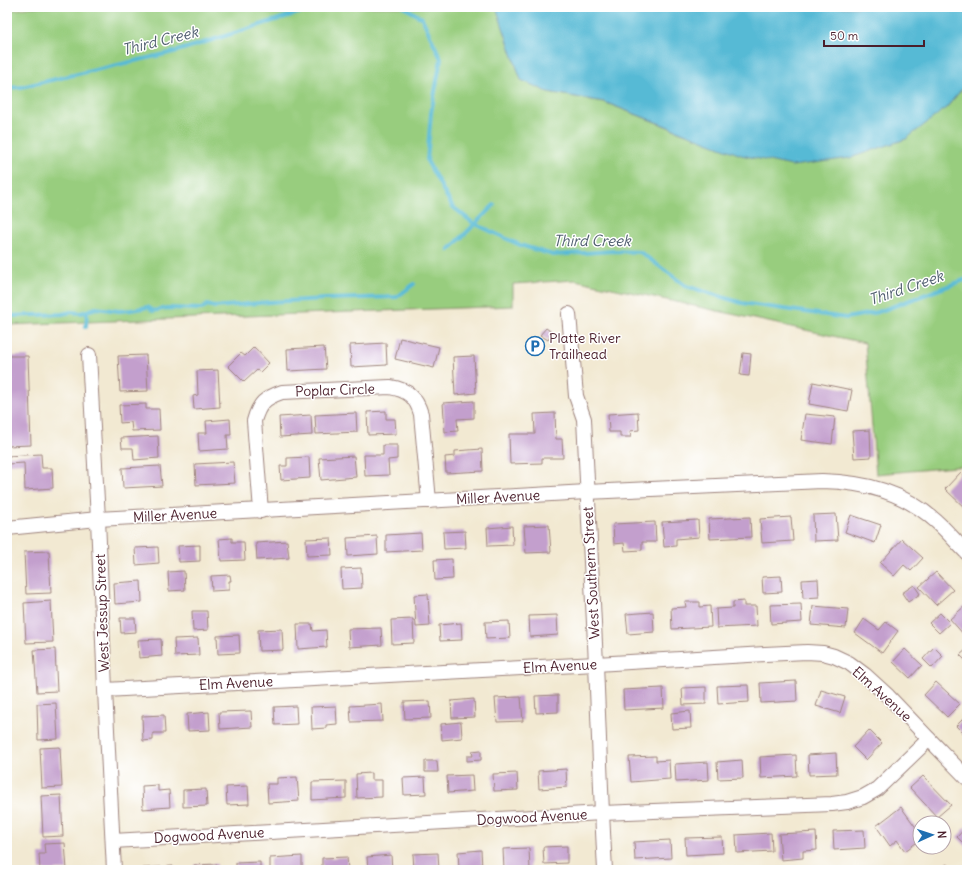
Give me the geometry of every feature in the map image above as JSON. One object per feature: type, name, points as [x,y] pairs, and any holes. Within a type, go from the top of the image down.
[{"type":"street","name":"West Southern Street","points":[[569,314],[576,396],[584,419],[605,870]]},
{"type":"street","name":"West Jessup Street","points":[[89,355],[114,870]]},
{"type":"street","name":"Poplar Circle","points":[[261,511],[254,421],[261,404],[272,395],[282,392],[390,387],[399,388],[407,392],[419,406],[421,414],[428,501]]},
{"type":"street","name":"Miller Avenue","points":[[7,528],[98,519],[587,492],[842,481],[879,489],[914,504],[937,522],[967,553]]},
{"type":"street","name":"Elm Avenue","points":[[105,690],[765,654],[807,652],[823,653],[849,663],[865,675],[888,696],[967,778]]},
{"type":"street","name":"Dogwood Avenue","points":[[113,841],[602,813],[832,804],[862,798],[877,789],[929,739]]},
{"type":"green space","points":[[31,7],[496,7],[548,92],[604,102],[686,134],[946,108],[967,83],[967,466],[876,474],[865,343],[575,280],[513,284],[513,306],[7,325],[7,11]]},
{"type":"water","points":[[496,7],[967,7],[967,83],[946,108],[906,139],[850,158],[792,166],[741,155],[604,102],[548,92],[521,80]]},
{"type":"building","points":[[546,328],[553,333],[548,340],[540,335]]},
{"type":"building","points":[[400,338],[439,347],[434,368],[395,359]]},
{"type":"building","points":[[386,343],[387,365],[351,367],[350,345]]},
{"type":"building","points":[[254,347],[269,363],[260,372],[257,370],[244,382],[228,366],[241,353],[245,356]]},
{"type":"building","points":[[324,347],[326,369],[288,371],[287,349]]},
{"type":"building","points":[[743,353],[751,354],[749,376],[740,375]]},
{"type":"building","points":[[146,355],[148,391],[120,392],[118,356]]},
{"type":"building","points":[[7,356],[28,356],[31,445],[7,446]]},
{"type":"building","points":[[474,356],[476,393],[455,395],[453,357]]},
{"type":"building","points":[[218,370],[220,407],[194,409],[193,396],[198,395],[197,371]]},
{"type":"building","points":[[813,382],[852,390],[848,411],[809,404]]},
{"type":"building","points":[[474,401],[474,418],[457,419],[458,431],[445,432],[443,403]]},
{"type":"building","points":[[146,404],[146,409],[159,409],[160,430],[132,431],[131,422],[120,423],[119,405]]},
{"type":"building","points":[[386,411],[386,419],[395,419],[396,434],[368,435],[367,412]]},
{"type":"building","points":[[638,412],[639,430],[630,431],[631,437],[620,437],[620,432],[609,432],[608,414]]},
{"type":"building","points":[[356,413],[357,432],[316,434],[315,415]]},
{"type":"building","points":[[555,413],[556,439],[562,439],[563,458],[542,458],[542,463],[510,464],[509,434],[535,434],[534,414]]},
{"type":"building","points":[[805,414],[835,417],[832,444],[801,440]]},
{"type":"building","points":[[311,415],[312,435],[280,437],[279,417]]},
{"type":"building","points":[[230,419],[231,435],[227,435],[228,449],[199,451],[198,433],[207,433],[206,421]]},
{"type":"building","points":[[870,430],[871,457],[854,458],[852,431]]},
{"type":"building","points":[[158,436],[159,458],[134,460],[133,448],[122,448],[121,438]]},
{"type":"building","points":[[383,445],[397,445],[397,459],[388,460],[389,475],[365,476],[364,455],[383,455]]},
{"type":"building","points":[[482,449],[483,471],[446,473],[445,457],[455,456],[455,451]]},
{"type":"building","points":[[41,454],[42,468],[52,468],[53,488],[25,490],[24,463],[7,464],[7,456]]},
{"type":"building","points":[[354,456],[356,477],[321,480],[319,458]]},
{"type":"building","points":[[309,457],[310,478],[281,480],[280,466],[287,466],[287,458]]},
{"type":"building","points":[[233,462],[235,483],[196,485],[195,464]]},
{"type":"building","points":[[160,466],[162,486],[123,488],[122,468]]},
{"type":"building","points":[[961,472],[967,478],[967,510],[945,489]]},
{"type":"building","points":[[836,514],[838,540],[814,541],[813,515]]},
{"type":"building","points":[[851,515],[881,525],[875,543],[845,532]]},
{"type":"building","points":[[750,517],[751,537],[710,539],[709,519]]},
{"type":"building","points":[[791,517],[793,541],[762,543],[760,519]]},
{"type":"building","points":[[698,520],[699,537],[676,539],[676,546],[664,547],[662,522]]},
{"type":"building","points":[[655,522],[656,542],[642,542],[642,550],[625,551],[624,543],[614,544],[613,524]]},
{"type":"building","points":[[549,525],[551,552],[526,553],[524,526]]},
{"type":"building","points":[[512,526],[513,545],[488,546],[487,528]]},
{"type":"building","points":[[465,531],[466,548],[444,549],[443,532]]},
{"type":"building","points":[[421,533],[422,550],[386,552],[386,535]]},
{"type":"building","points":[[377,536],[378,554],[348,556],[347,538]]},
{"type":"building","points":[[232,538],[232,542],[244,542],[245,560],[221,561],[219,539]]},
{"type":"building","points":[[331,538],[332,555],[307,556],[306,539]]},
{"type":"building","points":[[902,539],[923,558],[911,571],[904,565],[894,576],[880,563]]},
{"type":"building","points":[[287,541],[289,558],[257,560],[256,543]]},
{"type":"building","points":[[200,545],[200,561],[179,562],[178,546]]},
{"type":"building","points":[[158,547],[159,563],[136,565],[135,548]]},
{"type":"building","points":[[49,551],[51,593],[26,594],[24,552]]},
{"type":"building","points":[[452,559],[453,579],[435,580],[434,560]]},
{"type":"building","points":[[361,568],[362,588],[342,589],[341,569]]},
{"type":"building","points":[[184,571],[185,590],[169,591],[168,572]]},
{"type":"building","points":[[936,572],[953,590],[936,605],[919,587]]},
{"type":"building","points":[[230,575],[231,581],[229,581],[229,590],[212,591],[211,576]]},
{"type":"building","points":[[781,576],[782,592],[763,593],[762,577]]},
{"type":"building","points":[[818,579],[819,597],[803,598],[802,580]]},
{"type":"building","points":[[141,581],[142,602],[115,604],[114,583]]},
{"type":"building","points":[[914,585],[920,594],[908,602],[902,593]]},
{"type":"building","points":[[428,594],[430,626],[416,627],[414,595]]},
{"type":"building","points":[[51,601],[53,642],[26,643],[24,603]]},
{"type":"building","points":[[744,601],[744,606],[756,606],[757,626],[717,628],[716,609],[733,608],[733,602]]},
{"type":"building","points":[[685,602],[700,602],[700,607],[710,606],[711,627],[672,629],[671,608],[686,607]]},
{"type":"building","points":[[801,604],[802,622],[771,624],[770,605]]},
{"type":"building","points":[[967,604],[967,635],[965,636],[950,619]]},
{"type":"building","points":[[813,606],[848,609],[846,628],[811,625]]},
{"type":"building","points":[[192,611],[207,611],[208,630],[193,631]]},
{"type":"building","points":[[653,612],[654,632],[628,634],[626,614]]},
{"type":"building","points":[[940,613],[950,623],[939,633],[929,623]]},
{"type":"building","points":[[557,615],[558,635],[530,637],[529,616]]},
{"type":"building","points":[[120,618],[135,618],[136,632],[121,633]]},
{"type":"building","points":[[413,619],[414,643],[392,644],[391,620]]},
{"type":"building","points":[[864,619],[879,630],[886,622],[898,631],[882,653],[855,633]]},
{"type":"building","points":[[509,621],[510,638],[486,639],[485,622]]},
{"type":"building","points":[[461,623],[462,640],[440,641],[439,625]]},
{"type":"building","points":[[297,624],[312,624],[313,631],[326,630],[327,647],[298,649]]},
{"type":"building","points":[[381,628],[382,645],[349,647],[348,629]]},
{"type":"building","points":[[282,629],[283,650],[259,651],[258,630]]},
{"type":"building","points":[[239,635],[240,653],[218,654],[217,636]]},
{"type":"building","points":[[198,638],[199,655],[175,656],[174,639]]},
{"type":"building","points":[[161,639],[162,656],[139,658],[138,640]]},
{"type":"building","points":[[934,647],[943,656],[932,668],[923,659]]},
{"type":"building","points":[[55,649],[57,691],[37,692],[34,650]]},
{"type":"building","points":[[905,649],[922,665],[910,678],[893,662]]},
{"type":"building","points":[[967,649],[967,662],[960,655]]},
{"type":"building","points":[[796,681],[797,701],[761,703],[760,683]]},
{"type":"building","points":[[936,682],[960,704],[947,717],[924,695]]},
{"type":"building","points":[[748,685],[749,702],[718,704],[717,686]]},
{"type":"building","points":[[706,687],[706,704],[683,705],[682,688]]},
{"type":"building","points":[[663,688],[664,708],[624,710],[623,690]]},
{"type":"building","points":[[821,690],[845,697],[840,713],[816,706]]},
{"type":"building","points":[[558,695],[558,712],[536,713],[535,696]]},
{"type":"building","points":[[521,697],[523,721],[497,722],[495,698]]},
{"type":"building","points":[[474,699],[475,717],[452,718],[451,701]]},
{"type":"building","points":[[430,701],[431,718],[405,719],[404,702]]},
{"type":"building","points":[[56,703],[58,739],[38,740],[37,704]]},
{"type":"building","points":[[382,704],[383,721],[351,722],[350,706]]},
{"type":"building","points":[[296,706],[297,724],[275,725],[274,707]]},
{"type":"building","points":[[336,706],[337,724],[326,725],[326,728],[312,729],[311,707]]},
{"type":"building","points":[[251,711],[252,727],[220,729],[219,712]]},
{"type":"building","points":[[690,711],[691,728],[672,729],[671,713]]},
{"type":"building","points":[[209,712],[210,730],[188,731],[187,714]]},
{"type":"building","points":[[164,715],[165,733],[153,733],[153,740],[143,741],[142,716]]},
{"type":"building","points":[[967,715],[967,737],[956,726]]},
{"type":"building","points":[[461,722],[462,738],[442,740],[441,724]]},
{"type":"building","points":[[869,730],[882,743],[866,760],[853,747]]},
{"type":"building","points":[[60,747],[62,787],[42,788],[40,748]]},
{"type":"building","points":[[481,750],[481,760],[467,761],[467,756],[473,756],[472,751]]},
{"type":"building","points":[[836,753],[837,774],[809,775],[808,755]]},
{"type":"building","points":[[796,755],[797,776],[761,778],[760,757]]},
{"type":"building","points":[[656,756],[656,761],[669,760],[670,779],[631,782],[629,757]]},
{"type":"building","points":[[742,760],[743,778],[718,779],[717,762]]},
{"type":"building","points":[[425,761],[437,761],[438,772],[425,772]]},
{"type":"building","points":[[708,762],[709,780],[676,782],[675,764]]},
{"type":"building","points":[[566,769],[567,787],[539,789],[538,771]]},
{"type":"building","points":[[371,773],[371,780],[382,780],[382,797],[357,798],[356,774]]},
{"type":"building","points":[[517,773],[518,790],[494,791],[493,774]]},
{"type":"building","points":[[472,775],[473,791],[448,793],[447,776]]},
{"type":"building","points":[[923,776],[951,805],[939,815],[935,815],[910,788]]},
{"type":"building","points":[[297,777],[299,801],[268,803],[267,784],[277,784],[277,778]]},
{"type":"building","points":[[425,777],[426,794],[404,795],[403,778]]},
{"type":"building","points":[[346,781],[346,798],[312,800],[312,782]]},
{"type":"building","points":[[158,785],[158,791],[169,790],[170,807],[143,809],[142,786]]},
{"type":"building","points":[[248,786],[249,804],[227,805],[226,787]]},
{"type":"building","points":[[206,789],[207,806],[183,807],[183,790]]},
{"type":"building","points":[[61,795],[63,836],[43,837],[41,796]]},
{"type":"building","points":[[901,807],[912,822],[912,846],[905,851],[897,840],[890,846],[876,826]]},
{"type":"building","points":[[967,826],[967,847],[957,837]]},
{"type":"building","points":[[864,830],[865,848],[834,850],[833,831]]},
{"type":"building","points":[[816,832],[817,850],[803,851],[803,858],[781,860],[779,834]]},
{"type":"building","points":[[771,833],[772,851],[737,853],[736,835]]},
{"type":"building","points":[[722,837],[723,853],[686,855],[685,838]]},
{"type":"building","points":[[670,840],[671,858],[635,860],[634,842]]},
{"type":"building","points":[[65,843],[67,870],[40,870],[39,854],[45,854],[44,844]]},
{"type":"building","points":[[567,846],[567,863],[544,864],[543,847]]},
{"type":"building","points":[[529,848],[530,870],[504,870],[503,849]]},
{"type":"building","points":[[481,850],[482,868],[459,869],[458,852]]},
{"type":"building","points":[[438,853],[439,870],[414,870],[413,854]]},
{"type":"building","points":[[391,855],[392,870],[368,870],[367,857]]},
{"type":"building","points":[[302,856],[302,870],[270,870],[270,858]]},
{"type":"building","points":[[347,857],[348,870],[322,870],[322,858]]},
{"type":"building","points":[[260,862],[260,870],[236,870],[236,863]]},
{"type":"building","points":[[217,864],[217,870],[194,870],[194,865]]},
{"type":"building","points":[[947,864],[951,870],[937,870]]},
{"type":"building","points":[[173,866],[173,870],[143,870],[143,868]]},
{"type":"waterway","name":"Third Creek","points":[[7,88],[21,87],[174,52],[317,7]]},
{"type":"waterway","name":"Third Creek","points":[[404,7],[422,18],[441,59],[431,113],[427,161],[452,206],[473,223],[520,245],[553,255],[613,251],[640,252],[686,286],[742,303],[846,318],[878,312],[967,279]]},
{"type":"waterway","points":[[449,250],[494,205]]},
{"type":"waterway","points":[[86,327],[87,311],[96,308],[119,311],[148,307],[153,311],[167,308],[202,309],[207,305],[215,307],[269,302],[397,297],[414,284]]},
{"type":"waterway","points":[[7,316],[62,314],[71,312],[81,313],[87,311]]},
{"type":"place","name":"Platte River Trailhead","points":[[535,346]]}]
